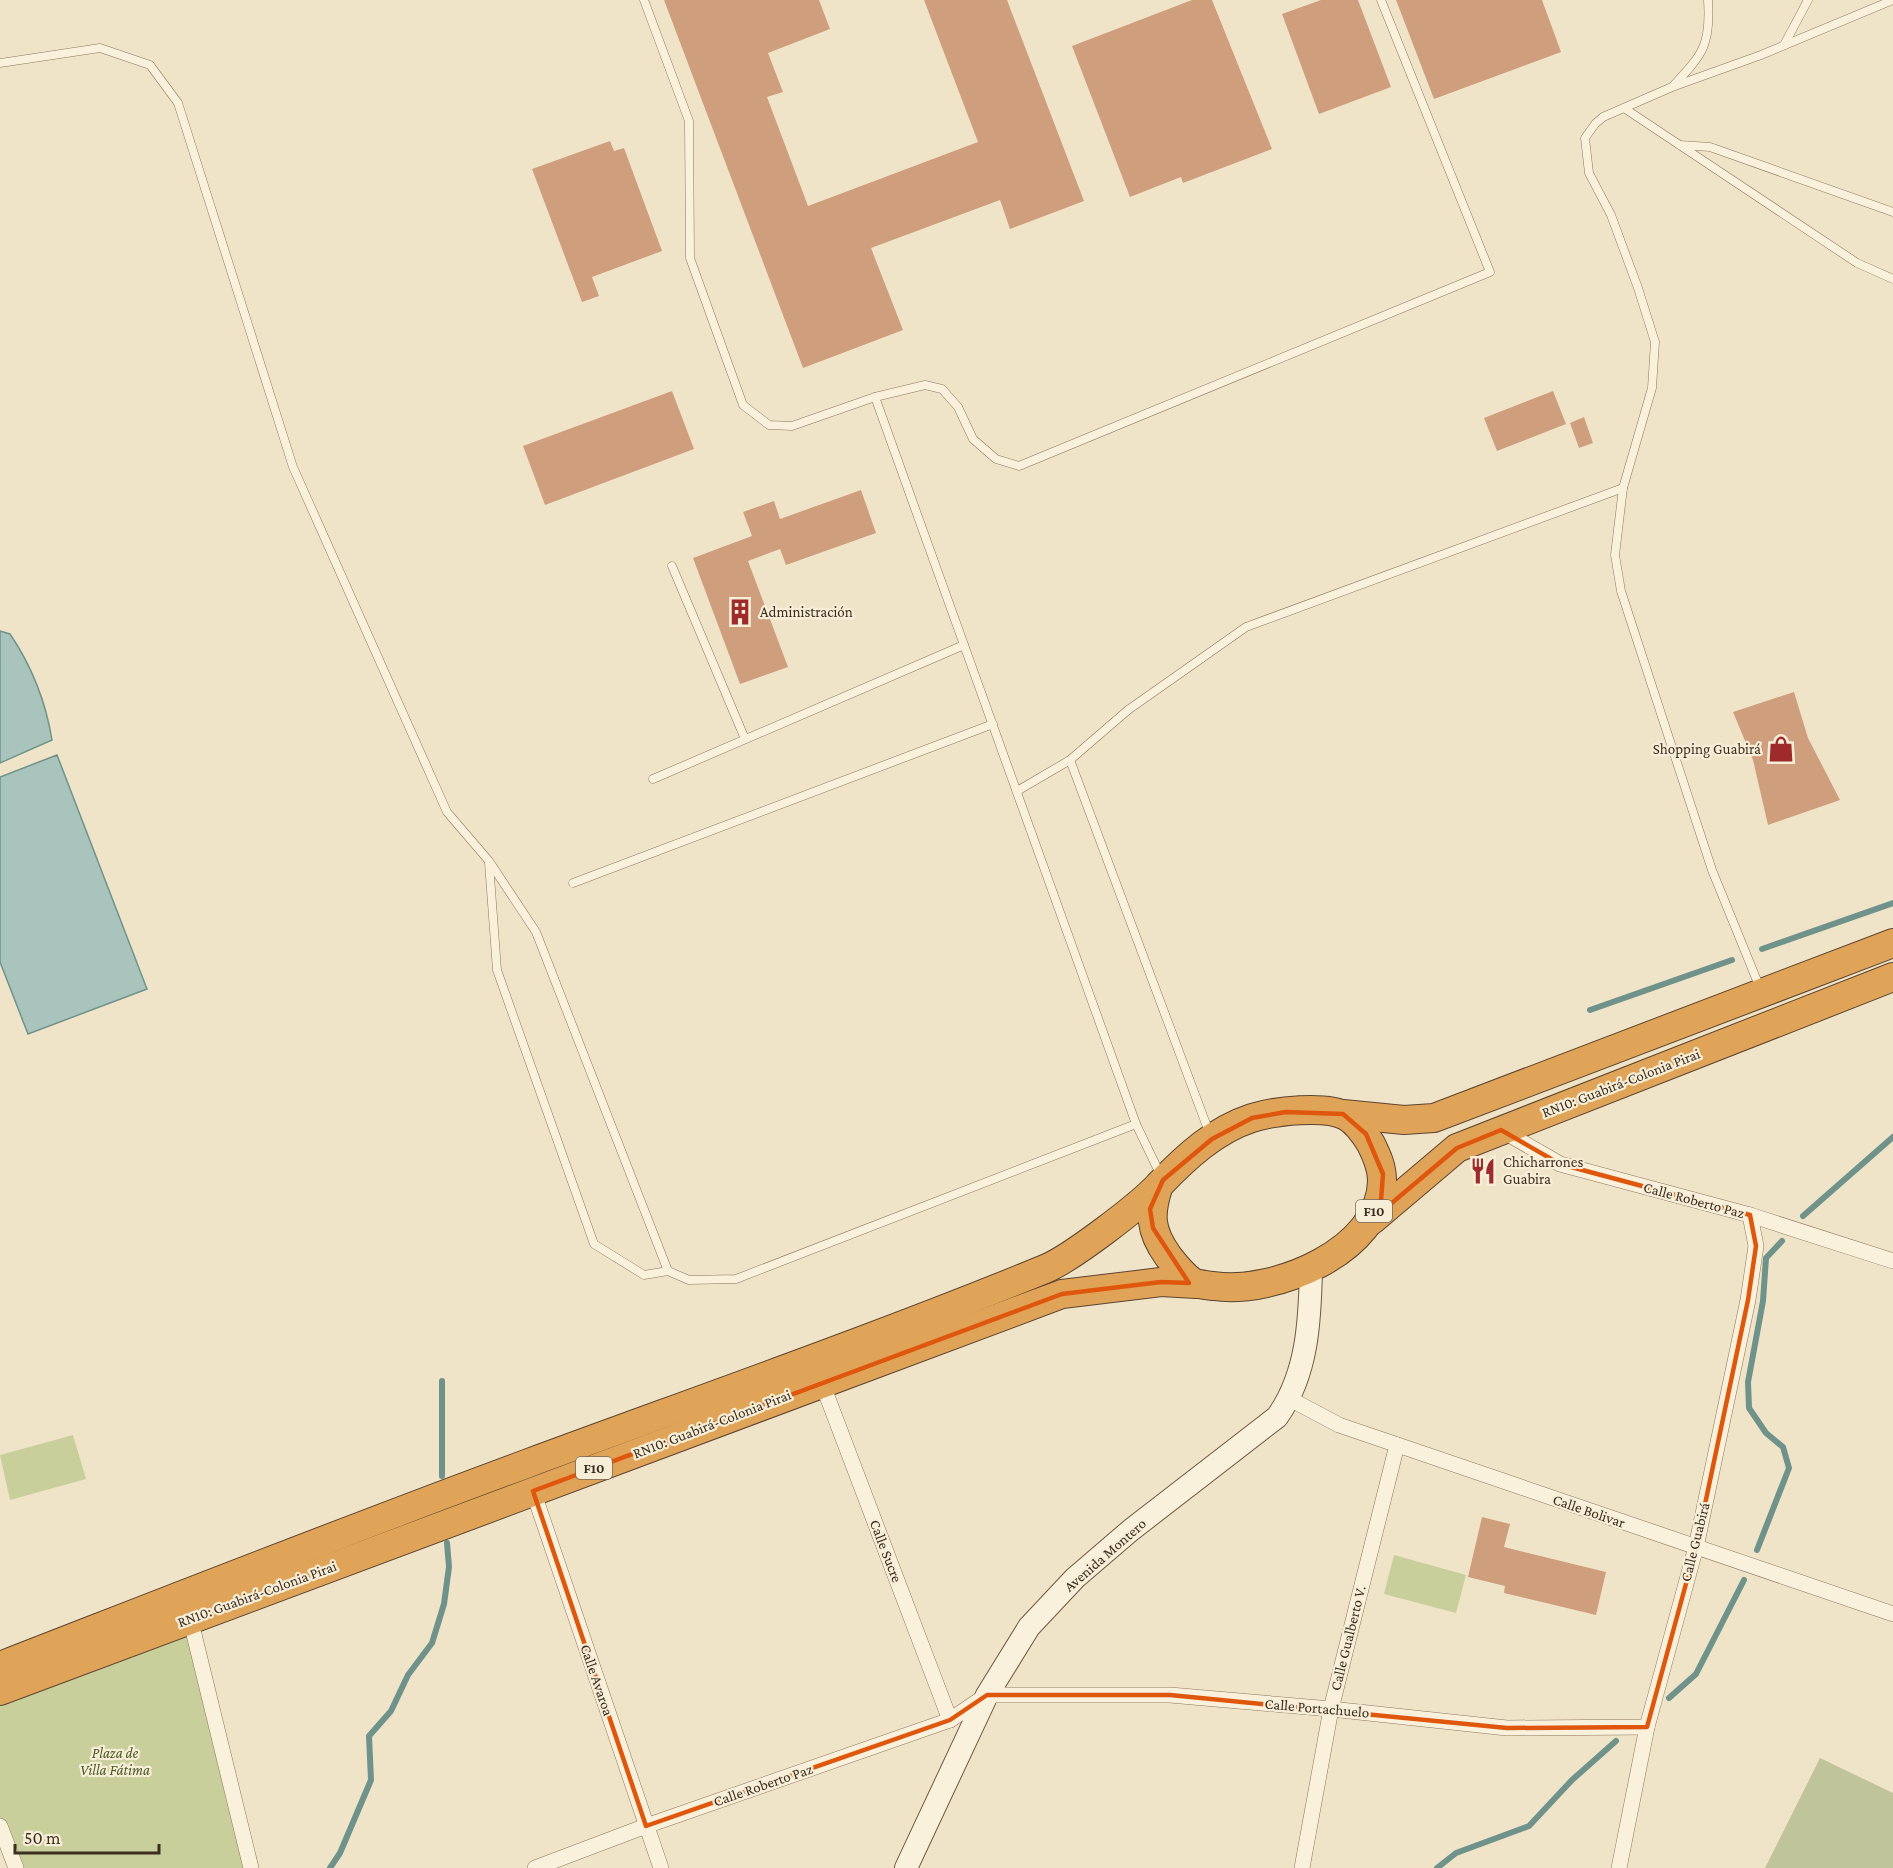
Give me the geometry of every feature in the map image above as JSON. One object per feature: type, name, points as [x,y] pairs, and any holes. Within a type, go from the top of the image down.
[{"type":"highway","name":"F10","points":[[1343,1114],[1366,1134],[1377,1155],[1383,1174],[1381,1196],[1368,1223],[1334,1254],[1311,1268],[1257,1287],[1234,1289],[1196,1284],[1178,1268],[1163,1250],[1154,1228],[1150,1209],[1161,1183],[1177,1165],[1212,1138],[1252,1118],[1317,1111],[1404,1120],[1434,1118],[1893,943]]},
{"type":"highway","name":"RN10: Guabirá-Colonia Pirai","points":[[1368,1223],[1457,1148],[1893,977]]},
{"type":"highway","name":"RN10: Guabirá-Colonia Pirai","points":[[0,1666],[523,1465],[813,1359],[1053,1266],[1161,1183]]},
{"type":"highway","name":"RN10: Guabirá-Colonia Pirai","points":[[0,1691],[190,1618],[1062,1294],[1161,1282],[1196,1284]]},
{"type":"street","name":"Calle Roberto Paz","points":[[1501,1130],[1560,1164],[1750,1215],[1893,1261]]},
{"type":"street","name":"Calle Guabirá","points":[[1619,1868],[1647,1727],[1696,1546],[1751,1280],[1756,1246],[1750,1215]]},
{"type":"street","name":"Avenida Montero","points":[[906,1868],[987,1695],[1029,1627],[1075,1578],[1131,1530],[1277,1416],[1290,1399],[1309,1331],[1311,1268]]},
{"type":"street","name":"Calle Sucre","points":[[822,1383],[950,1720]]},
{"type":"street","name":"Calle Bolivar","points":[[1290,1399],[1339,1425],[1893,1614]]},
{"type":"street","name":"Calle Gualberto V.","points":[[1302,1868],[1331,1709],[1397,1445]]},
{"type":"street","name":"Calle Avaroa","points":[[533,1491],[661,1868]]},
{"type":"street","points":[[190,1618],[251,1868]]},
{"type":"street","name":"Calle Roberto Paz","points":[[535,1868],[646,1826],[950,1720],[987,1695]]},
{"type":"street","name":"Calle Portachuelo","points":[[987,1695],[1170,1695],[1507,1728],[1647,1727]]},
{"type":"street","points":[[0,1826],[16,1868]]},
{"type":"lane","points":[[644,0],[689,121],[690,258],[743,405],[769,424],[792,426],[875,397],[926,385],[942,389],[958,407],[973,439],[996,459],[1019,466],[1490,272],[1381,0]]},
{"type":"lane","points":[[1672,87],[1702,55],[1710,27],[1708,0]]},
{"type":"lane","points":[[1784,45],[1809,0]]},
{"type":"lane","points":[[1761,992],[1712,870],[1621,591],[1615,555],[1623,488],[1652,388],[1655,342],[1611,215],[1589,172],[1585,138],[1594,124],[1624,108],[1893,0]]},
{"type":"lane","points":[[0,63],[100,48],[150,65],[178,103],[293,466],[447,812],[489,861],[536,932],[668,1271]]},
{"type":"lane","points":[[1624,108],[1857,263],[1893,279]]},
{"type":"lane","points":[[1679,144],[1710,147],[1893,212]]},
{"type":"lane","points":[[875,397],[1136,1124],[1161,1183]]},
{"type":"lane","points":[[1017,791],[1070,760],[1128,710],[1246,627],[1623,488]]},
{"type":"lane","points":[[672,566],[745,739]]},
{"type":"lane","points":[[653,779],[964,645]]},
{"type":"lane","points":[[573,883],[993,724]]},
{"type":"lane","points":[[1070,760],[1212,1138]]},
{"type":"lane","points":[[489,861],[497,970],[594,1244],[644,1275],[668,1271],[689,1280],[736,1279],[1136,1124]]},
{"type":"highlighted area","points":[[1286,1112],[1343,1114],[1366,1134],[1383,1174],[1380,1213],[1457,1148],[1501,1130],[1560,1164],[1750,1215],[1756,1246],[1748,1300],[1696,1547],[1647,1727],[1507,1728],[1170,1695],[987,1695],[950,1720],[646,1826],[533,1491],[1062,1294],[1161,1282],[1189,1283],[1153,1228],[1150,1209],[1163,1180],[1212,1139],[1252,1118]]},
{"type":"green space","points":[[73,1435],[86,1479],[10,1500],[0,1455]]},
{"type":"green space","points":[[1394,1555],[1466,1575],[1456,1613],[1384,1594]]},
{"type":"green space","name":"Plaza de Villa Fátima","points":[[190,1618],[251,1868],[16,1868],[0,1826],[0,1691]]},
{"type":"green space","points":[[1820,1758],[1893,1793],[1893,1868],[1765,1868]]},
{"type":"water","points":[[0,631],[10,634],[31,671],[42,698],[52,740],[0,763]]},
{"type":"water","points":[[57,755],[147,989],[28,1034],[0,962],[0,777]]},
{"type":"building","points":[[664,0],[819,0],[830,29],[768,53],[783,92],[767,97],[808,206],[978,142],[924,0],[1007,0],[1084,201],[1010,229],[1000,200],[871,248],[903,330],[803,368]]},
{"type":"building","points":[[1192,0],[1212,0],[1272,149],[1183,183],[1181,177],[1130,197],[1072,46]]},
{"type":"building","points":[[1321,0],[1358,0],[1391,87],[1319,114],[1282,14]]},
{"type":"building","points":[[1396,0],[1542,0],[1561,52],[1434,99]]},
{"type":"building","points":[[610,141],[614,151],[624,148],[662,251],[592,277],[599,296],[582,302],[532,169]]},
{"type":"building","points":[[672,391],[694,449],[545,505],[523,446]]},
{"type":"building","points":[[1553,391],[1566,424],[1497,451],[1484,418]]},
{"type":"building","points":[[1584,417],[1593,443],[1579,448],[1570,423]]},
{"type":"building","points":[[861,490],[876,533],[786,565],[780,549],[748,561],[788,667],[740,684],[693,558],[752,536],[743,512],[774,501],[780,519]]},
{"type":"building","name":"Shopping Guabirá","points":[[1794,692],[1808,738],[1840,800],[1768,825],[1753,760],[1733,712]]},
{"type":"building","points":[[1482,1517],[1510,1524],[1504,1547],[1606,1572],[1596,1615],[1504,1593],[1505,1586],[1468,1577]]},
{"type":"waterway","points":[[1762,949],[1893,903]]},
{"type":"waterway","points":[[1590,1010],[1732,960]]},
{"type":"waterway","points":[[1803,1216],[1893,1137]]},
{"type":"waterway","points":[[1757,1550],[1789,1468],[1783,1447],[1766,1433],[1749,1408],[1748,1382],[1763,1301],[1766,1258],[1782,1241]]},
{"type":"waterway","points":[[442,1381],[442,1476]]},
{"type":"waterway","points":[[330,1868],[340,1853],[371,1780],[369,1736],[391,1711],[408,1675],[432,1643],[444,1604],[449,1567],[447,1543]]},
{"type":"waterway","points":[[1669,1698],[1696,1674],[1744,1580]]},
{"type":"waterway","points":[[1437,1868],[1456,1853],[1529,1826],[1572,1780],[1616,1741]]},
{"type":"place","name":"Administración","points":[[740,612]]},
{"type":"place","name":"Shopping Guabirá","points":[[1781,749]]},
{"type":"place","name":"Chicharrones Guabira","points":[[1483,1171]]}]
